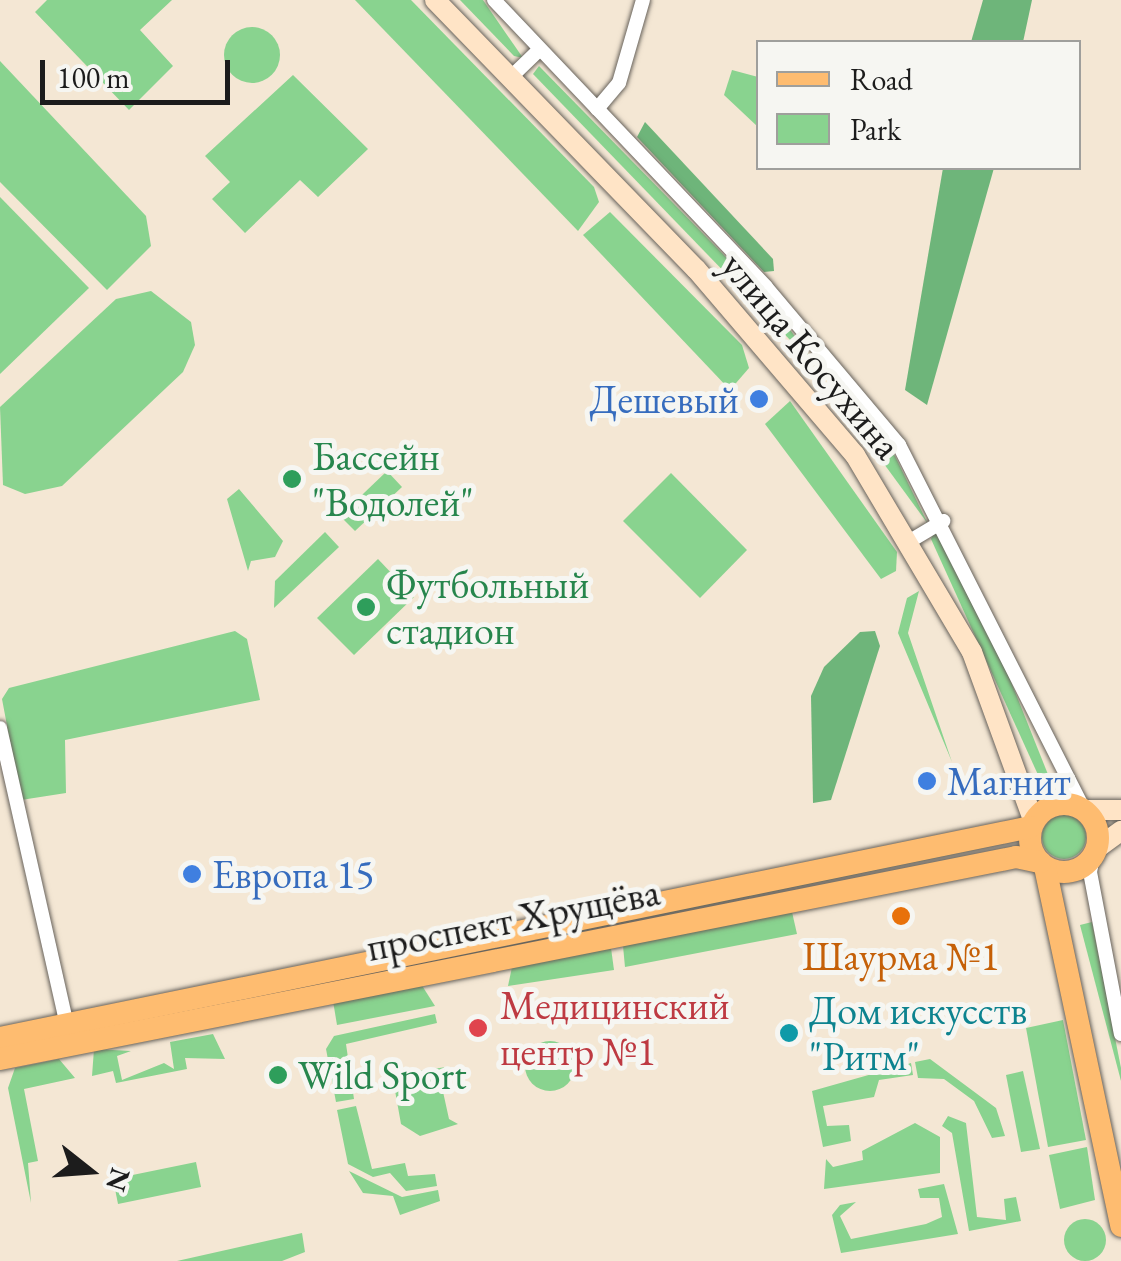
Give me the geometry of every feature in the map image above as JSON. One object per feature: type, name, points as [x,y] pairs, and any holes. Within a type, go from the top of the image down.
[{"type":"main road","name":"улица Косухина","points":[[435,0],[773,356],[910,540],[1002,720],[1032,824]]},
{"type":"main road","name":"проспект Хрущёва","points":[[0,1059],[70,1035],[1032,824],[1059,804],[1084,810]]},
{"type":"main road","points":[[1095,851],[1084,810],[1121,810]]},
{"type":"main road","points":[[1032,824],[1062,873],[1121,1226]]},
{"type":"main road","points":[[1062,873],[1121,831]]},
{"type":"main road","name":"проспект Хрущёва","points":[[0,1038],[70,1035],[1016,857],[1062,873]]},
{"type":"street","name":"улица Косухина","points":[[494,0],[850,385],[942,521],[1084,810]]},
{"type":"street","points":[[596,109],[620,83],[643,0]]},
{"type":"street","points":[[511,77],[540,50]]},
{"type":"street","points":[[910,540],[942,521]]},
{"type":"street","points":[[0,728],[70,1035]]},
{"type":"street","points":[[1062,873],[1121,1034]]},
{"type":"green space","points":[[47,0],[172,0],[140,30],[173,66],[129,110],[35,12]]},
{"type":"green space","points":[[355,0],[411,0],[594,187],[599,202],[578,231]]},
{"type":"green space","points":[[460,0],[483,0],[523,58],[514,56]]},
{"type":"green space","points":[[983,0],[1032,0],[1023,40],[972,40]]},
{"type":"green space","points":[[252,27],[272,35],[280,55],[272,75],[252,83],[232,75],[224,55],[232,35]]},
{"type":"green space","points":[[0,61],[146,216],[151,246],[107,290],[0,182]]},
{"type":"green space","points":[[539,66],[768,300],[822,373],[533,74]]},
{"type":"green space","points":[[732,70],[756,76],[756,125],[724,95]]},
{"type":"green space","points":[[293,75],[368,149],[318,197],[300,180],[245,233],[212,199],[230,182],[205,156]]},
{"type":"green space","points":[[645,122],[773,259],[774,271],[764,272],[637,137]]},
{"type":"green space","points":[[943,170],[993,170],[927,405],[905,390]]},
{"type":"green space","points":[[0,197],[89,288],[0,374]]},
{"type":"green space","points":[[610,212],[742,345],[749,368],[730,390],[583,235]]},
{"type":"green space","points":[[151,291],[191,322],[195,345],[183,372],[62,486],[25,494],[3,485],[0,407],[116,299]]},
{"type":"green space","points":[[847,396],[895,456],[928,524],[857,427]]},
{"type":"green space","points":[[790,401],[897,552],[896,571],[881,579],[765,424]]},
{"type":"green space","points":[[387,471],[402,487],[355,531],[340,516]]},
{"type":"green space","points":[[671,473],[747,550],[700,598],[623,521]]},
{"type":"green space","points":[[239,489],[283,541],[275,557],[251,561],[248,571],[227,499]]},
{"type":"green space","points":[[935,530],[992,634],[1055,792],[1044,788],[931,539]]},
{"type":"green space","points":[[325,532],[339,547],[274,608],[275,581]]},
{"type":"green space","name":"Футбольный стадион","points":[[378,559],[414,597],[354,655],[317,618]]},
{"type":"green space","points":[[919,591],[908,633],[952,762],[898,633],[907,598]]},
{"type":"green space","points":[[235,631],[247,639],[260,700],[65,740],[66,793],[21,800],[2,699],[9,688]]},
{"type":"green space","points":[[875,631],[880,646],[831,800],[813,803],[811,696],[824,667],[860,632]]},
{"type":"green space","points":[[1064,815],[1079,822],[1086,837],[1079,852],[1064,859],[1049,852],[1042,837],[1049,822]]},
{"type":"green space","points":[[1022,840],[78,1036],[76,1028]]},
{"type":"green space","points":[[792,912],[797,934],[625,967],[623,946]]},
{"type":"green space","points":[[1092,922],[1121,1068],[1121,1081],[1080,925]]},
{"type":"green space","points":[[611,948],[614,970],[508,986],[512,967]]},
{"type":"green space","points":[[421,984],[435,1006],[337,1025],[333,1001]]},
{"type":"green space","points":[[435,1014],[437,1023],[346,1044],[354,1099],[336,1102],[326,1049],[334,1036]]},
{"type":"green space","points":[[1063,1020],[1086,1140],[1048,1147],[1026,1028]]},
{"type":"green space","points":[[213,1034],[225,1059],[185,1058],[187,1069],[116,1083],[113,1071],[92,1076],[94,1049],[131,1051],[117,1056],[122,1080],[164,1063],[174,1069],[170,1042]]},
{"type":"green space","points":[[550,1041],[568,1048],[575,1066],[568,1084],[550,1091],[532,1084],[525,1066],[532,1048]]},
{"type":"green space","points":[[59,1059],[75,1078],[24,1089],[38,1161],[28,1163],[31,1203],[8,1088],[15,1068]]},
{"type":"green space","points":[[930,1059],[996,1108],[1005,1136],[992,1138],[974,1101],[944,1079],[918,1078],[915,1062]]},
{"type":"green space","points":[[911,1063],[913,1075],[879,1080],[874,1097],[823,1106],[827,1126],[849,1125],[851,1141],[823,1147],[812,1091]]},
{"type":"green space","points":[[446,1067],[440,1078],[449,1119],[458,1124],[420,1136],[401,1124],[394,1085],[399,1074]]},
{"type":"green space","points":[[1023,1071],[1040,1149],[1021,1152],[1006,1075]]},
{"type":"green space","points":[[356,1106],[372,1169],[405,1163],[408,1176],[435,1174],[437,1186],[406,1191],[390,1173],[373,1177],[348,1164],[337,1110]]},
{"type":"green space","points":[[948,1116],[966,1123],[977,1217],[1006,1220],[1004,1199],[1016,1197],[1021,1221],[969,1231],[952,1133],[942,1126]]},
{"type":"green space","points":[[915,1123],[940,1137],[940,1173],[824,1189],[826,1159],[833,1167],[863,1160],[862,1151]]},
{"type":"green space","points":[[1087,1147],[1095,1200],[1060,1209],[1049,1155]]},
{"type":"green space","points":[[196,1162],[201,1187],[118,1204],[113,1179]]},
{"type":"green space","points":[[349,1171],[402,1197],[438,1190],[440,1201],[400,1215],[393,1196],[363,1193]]},
{"type":"green space","points":[[944,1184],[958,1234],[841,1253],[832,1215],[840,1205],[856,1202],[840,1216],[851,1239],[926,1224],[942,1217],[939,1198],[920,1198],[918,1189]]},
{"type":"green space","points":[[1085,1219],[1100,1225],[1106,1240],[1100,1255],[1085,1261],[1070,1255],[1064,1240],[1070,1225]]},
{"type":"green space","points":[[302,1233],[305,1252],[282,1261],[177,1261]]},
{"type":"place","name":"Дешевый","points":[[759,399]]},
{"type":"place","name":"Бассейн \"Водолей\"","points":[[292,479]]},
{"type":"place","name":"Футбольный стадион","points":[[366,607]]},
{"type":"place","name":"Магнит","points":[[927,781]]},
{"type":"place","name":"Европа 15","points":[[192,874]]},
{"type":"place","name":"Шаурма №1","points":[[901,916]]},
{"type":"place","name":"Медицинский центр №1","points":[[478,1028]]},
{"type":"place","name":"Дом искусств \"Ритм\"","points":[[789,1033]]},
{"type":"place","name":"Wild Sport","points":[[278,1075]]}]
